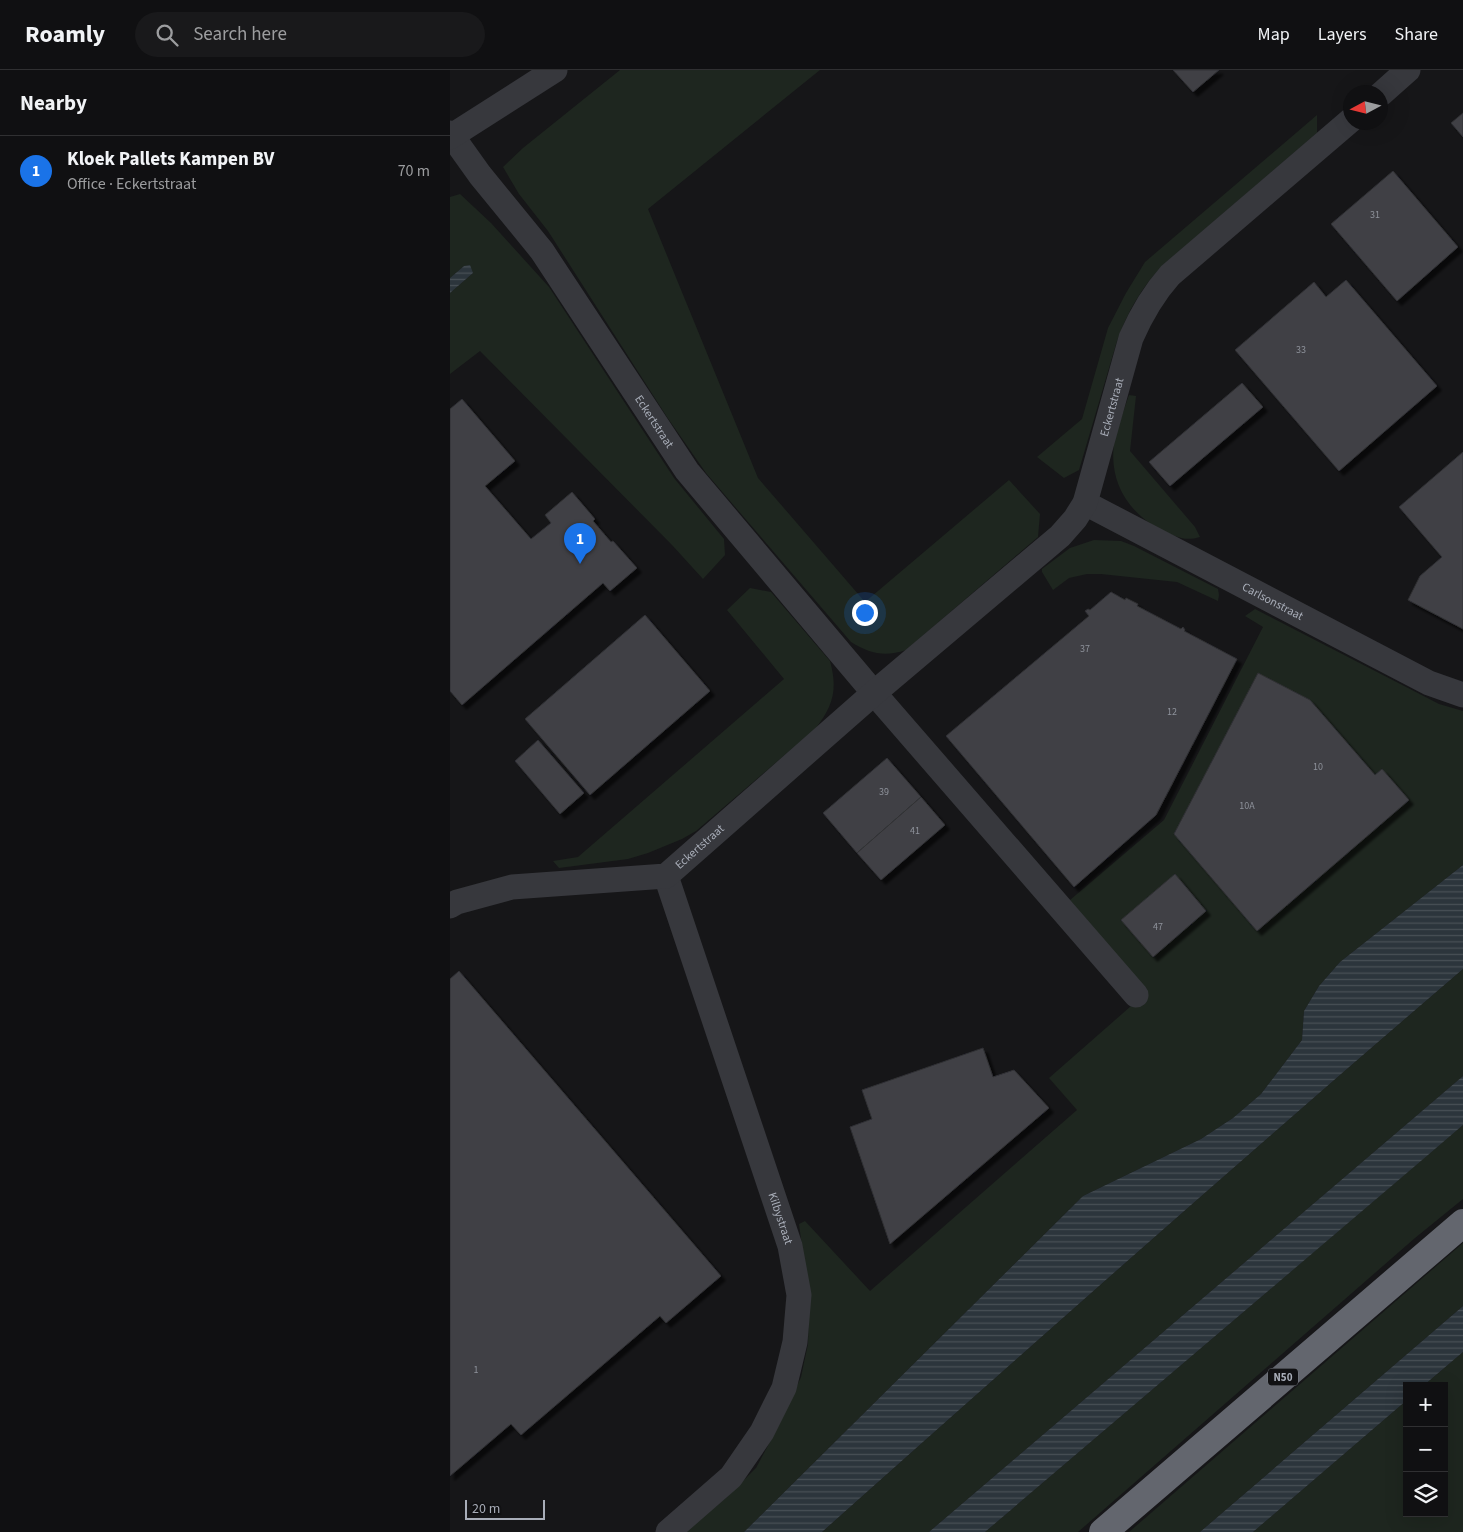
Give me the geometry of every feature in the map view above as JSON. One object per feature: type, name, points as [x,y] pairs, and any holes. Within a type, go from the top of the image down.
[{"type":"highway","name":"N50","points":[[1103,1532],[1463,1223]]},
{"type":"street","points":[[451,135],[554,70]]},
{"type":"street","points":[[1388,87],[1408,70]]},
{"type":"street","name":"Eckertstraat","points":[[450,906],[456,902],[512,887],[666,876],[874,693],[1060,536],[1075,519],[1085,503],[1131,338],[1140,317],[1160,286],[1170,275],[1343,126]]},
{"type":"street","name":"Eckertstraat","points":[[451,135],[542,250],[688,471],[874,693]]},
{"type":"street","name":"Carlsonstraat","points":[[1085,503],[1429,683],[1463,695]]},
{"type":"street","points":[[874,693],[1136,995]]},
{"type":"street","name":"Kilbystraat","points":[[666,876],[790,1246],[799,1295],[795,1342],[784,1388],[762,1432],[731,1477],[668,1532]]},
{"type":"shaded area","points":[[620,70],[820,70],[648,209],[758,478],[865,602],[1009,480],[1040,514],[1038,537],[906,650],[884,654],[871,652],[851,642],[706,473],[667,417],[548,231],[519,194],[503,167],[523,148]]},
{"type":"shaded area","points":[[1317,115],[1317,133],[1163,265],[1142,291],[1117,341],[1079,470],[1064,478],[1037,457],[1082,419],[1108,328],[1145,262]]},
{"type":"shaded area","points":[[460,194],[491,223],[549,287],[674,478],[724,539],[725,555],[703,579],[672,545],[480,351],[450,374],[450,293],[473,273],[464,266],[450,278],[450,197]]},
{"type":"shaded area","points":[[470,265],[473,273],[450,293],[450,278],[464,266]]},
{"type":"shaded area","points":[[1129,395],[1136,396],[1130,451],[1195,527],[1200,537],[1184,539],[1160,529],[1138,513],[1122,492],[1114,467],[1113,453],[1115,439]]},
{"type":"shaded area","points":[[1094,540],[1121,541],[1134,546],[1218,589],[1218,601],[1177,582],[1101,574],[1087,574],[1069,578],[1053,590],[1042,569],[1070,548]]},
{"type":"shaded area","points":[[750,588],[771,592],[830,661],[834,689],[830,705],[821,721],[815,729],[696,831],[682,839],[628,859],[559,868],[553,861],[578,857],[784,679],[727,610]]},
{"type":"shaded area","points":[[1255,609],[1439,704],[1463,711],[1463,865],[1340,962],[1319,986],[1304,1011],[1302,1040],[1261,1094],[1233,1118],[1201,1139],[1083,1196],[744,1532],[685,1532],[727,1497],[756,1468],[780,1423],[801,1377],[808,1344],[809,1300],[799,1224],[805,1221],[870,1291],[1077,1110],[1049,1078],[1147,992],[1070,900],[1164,820],[1263,627],[1245,616]]},
{"type":"shaded area","points":[[1463,865],[1463,969],[1141,1249],[822,1532],[744,1532],[1083,1196],[1201,1139],[1233,1118],[1261,1094],[1302,1040],[1304,1011],[1319,986],[1340,962]]},
{"type":"shaded area","points":[[1463,969],[1463,1076],[929,1532],[822,1532],[1141,1249]]},
{"type":"shaded area","points":[[1463,1076],[1463,1125],[1428,1155],[985,1532],[929,1532]]},
{"type":"shaded area","points":[[1463,1125],[1463,1199],[1415,1238],[1078,1532],[985,1532]]},
{"type":"shaded area","points":[[1463,1243],[1463,1306],[1200,1532],[1129,1532]]},
{"type":"shaded area","points":[[1463,1306],[1463,1352],[1428,1382],[1403,1382],[1403,1403],[1253,1532],[1200,1532]]},
{"type":"shaded area","points":[[1463,1352],[1463,1532],[1253,1532],[1403,1403],[1403,1517],[1448,1517],[1448,1382],[1428,1382]]},
{"type":"building","points":[[1173,70],[1219,70],[1193,92]]},
{"type":"building","points":[[1463,113],[1463,137],[1451,123]]},
{"type":"building","points":[[1393,171],[1458,247],[1397,301],[1331,224]]},
{"type":"building","points":[[1346,280],[1437,386],[1339,471],[1235,350],[1314,282],[1326,297]]},
{"type":"building","points":[[1242,383],[1263,407],[1170,486],[1149,462]]},
{"type":"building","points":[[462,399],[515,461],[485,486],[531,539],[551,523],[545,515],[572,492],[595,519],[593,521],[637,568],[610,591],[603,583],[462,705],[450,691],[450,409]]},
{"type":"building","points":[[1463,452],[1463,629],[1408,600],[1420,576],[1442,557],[1399,507]]},
{"type":"building","points":[[1111,592],[1125,600],[1126,598],[1138,604],[1137,606],[1181,629],[1183,627],[1184,631],[1237,659],[1156,815],[1074,887],[946,736],[1089,616],[1085,611],[1090,610]]},
{"type":"building","points":[[645,615],[710,691],[590,795],[525,719]]},
{"type":"building","points":[[1258,673],[1310,700],[1375,775],[1382,769],[1409,800],[1257,931],[1174,834]]},
{"type":"building","points":[[538,740],[584,793],[560,814],[515,761]]},
{"type":"building","points":[[887,758],[921,797],[857,853],[823,813]]},
{"type":"building","points":[[921,797],[945,825],[881,880],[857,853]]},
{"type":"building","points":[[1175,874],[1206,911],[1153,957],[1121,920]]},
{"type":"building","points":[[459,971],[721,1276],[666,1323],[660,1316],[521,1435],[511,1424],[450,1476],[450,979]]},
{"type":"building","points":[[983,1048],[993,1077],[1014,1070],[1049,1108],[890,1244],[850,1127],[872,1119],[862,1090]]},
{"type":"place","name":"Kloek Pallets Kampen BV","points":[[580,564]]}]
